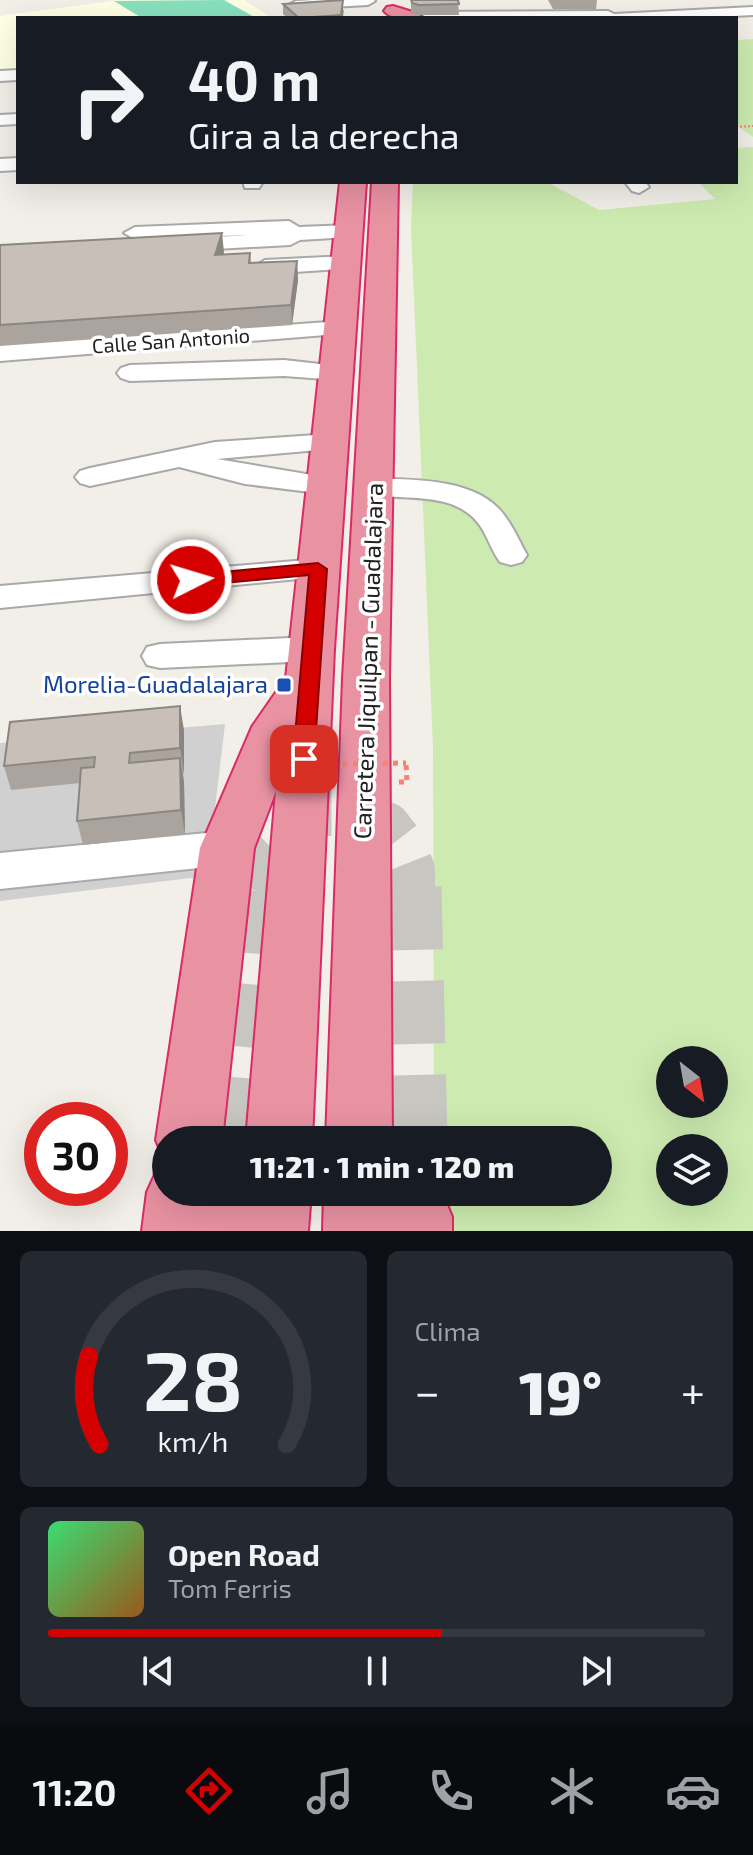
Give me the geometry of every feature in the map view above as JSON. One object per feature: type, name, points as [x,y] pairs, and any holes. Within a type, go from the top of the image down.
[{"type":"highway","points":[[394,10],[417,16]]},
{"type":"highway","name":"Carretera Jiquilpan - Guadalajara","points":[[280,1126],[310,664],[353,184]]},
{"type":"highway","name":"Carretera Jiquilpan - Guadalajara","points":[[359,1126],[366,678],[385,184]]},
{"type":"highway","points":[[191,1126],[227,848],[276,727],[310,664]]},
{"type":"street","points":[[465,0],[469,15]]},
{"type":"street","points":[[537,0],[549,14]]},
{"type":"street","points":[[706,0],[718,13]]},
{"type":"street","points":[[287,5],[367,6]]},
{"type":"street","points":[[683,16],[753,11]]},
{"type":"street","points":[[520,16],[608,12],[658,16]]},
{"type":"street","points":[[445,16],[487,16]]},
{"type":"street","points":[[135,240],[290,239],[291,234],[348,247]]},
{"type":"street","points":[[265,267],[348,247]]},
{"type":"street","points":[[130,373],[284,368],[340,350]]},
{"type":"street","name":"Calle San Antonio","points":[[0,353],[340,350]]},
{"type":"street","points":[[90,477],[184,460],[215,451],[328,464]]},
{"type":"street","points":[[184,460],[245,475],[328,464]]},
{"type":"street","points":[[373,487],[408,489],[464,499],[487,514],[511,555]]},
{"type":"street","points":[[0,597],[318,569]]},
{"type":"street","points":[[160,656],[310,664]]},
{"type":"street","points":[[0,871],[227,848]]},
{"type":"path","points":[[273,765],[406,763]]},
{"type":"shaded area","points":[[119,0],[244,0],[269,16],[16,16],[16,72],[0,73],[0,16]]},
{"type":"shaded area","points":[[225,724],[207,876],[0,901],[0,743]]},
{"type":"green space","points":[[224,0],[252,16],[139,16],[114,1]]},
{"type":"green space","points":[[753,39],[753,137],[738,126],[738,40]]},
{"type":"green space","points":[[753,147],[753,1231],[434,1231],[434,1206],[612,1206],[612,1126],[434,1126],[433,747],[411,226],[413,184],[551,184],[599,210],[715,199],[700,184],[738,184],[738,148]]},
{"type":"building","points":[[343,0],[341,15],[327,16],[297,16],[283,4]]},
{"type":"building","points":[[411,0],[458,0],[459,4],[419,5]]},
{"type":"building","points":[[222,233],[215,255],[250,253],[249,263],[297,261],[291,305],[0,325],[0,245]]},
{"type":"building","points":[[180,706],[180,748],[130,753],[129,763],[180,758],[181,810],[77,821],[81,768],[94,767],[95,757],[4,766],[10,722]]},
{"type":"tunnel","points":[[251,889],[261,847],[284,826],[317,811],[345,811],[386,827],[400,845],[410,870],[410,887]]},
{"type":"tunnel","points":[[230,1126],[251,887]]},
{"type":"tunnel","points":[[410,887],[416,1126]]},
{"type":"place","name":"Morelia-Guadalajara","points":[[284,685]]},
{"type":"route","points":[[191,580],[318,569],[304,759]]}]
